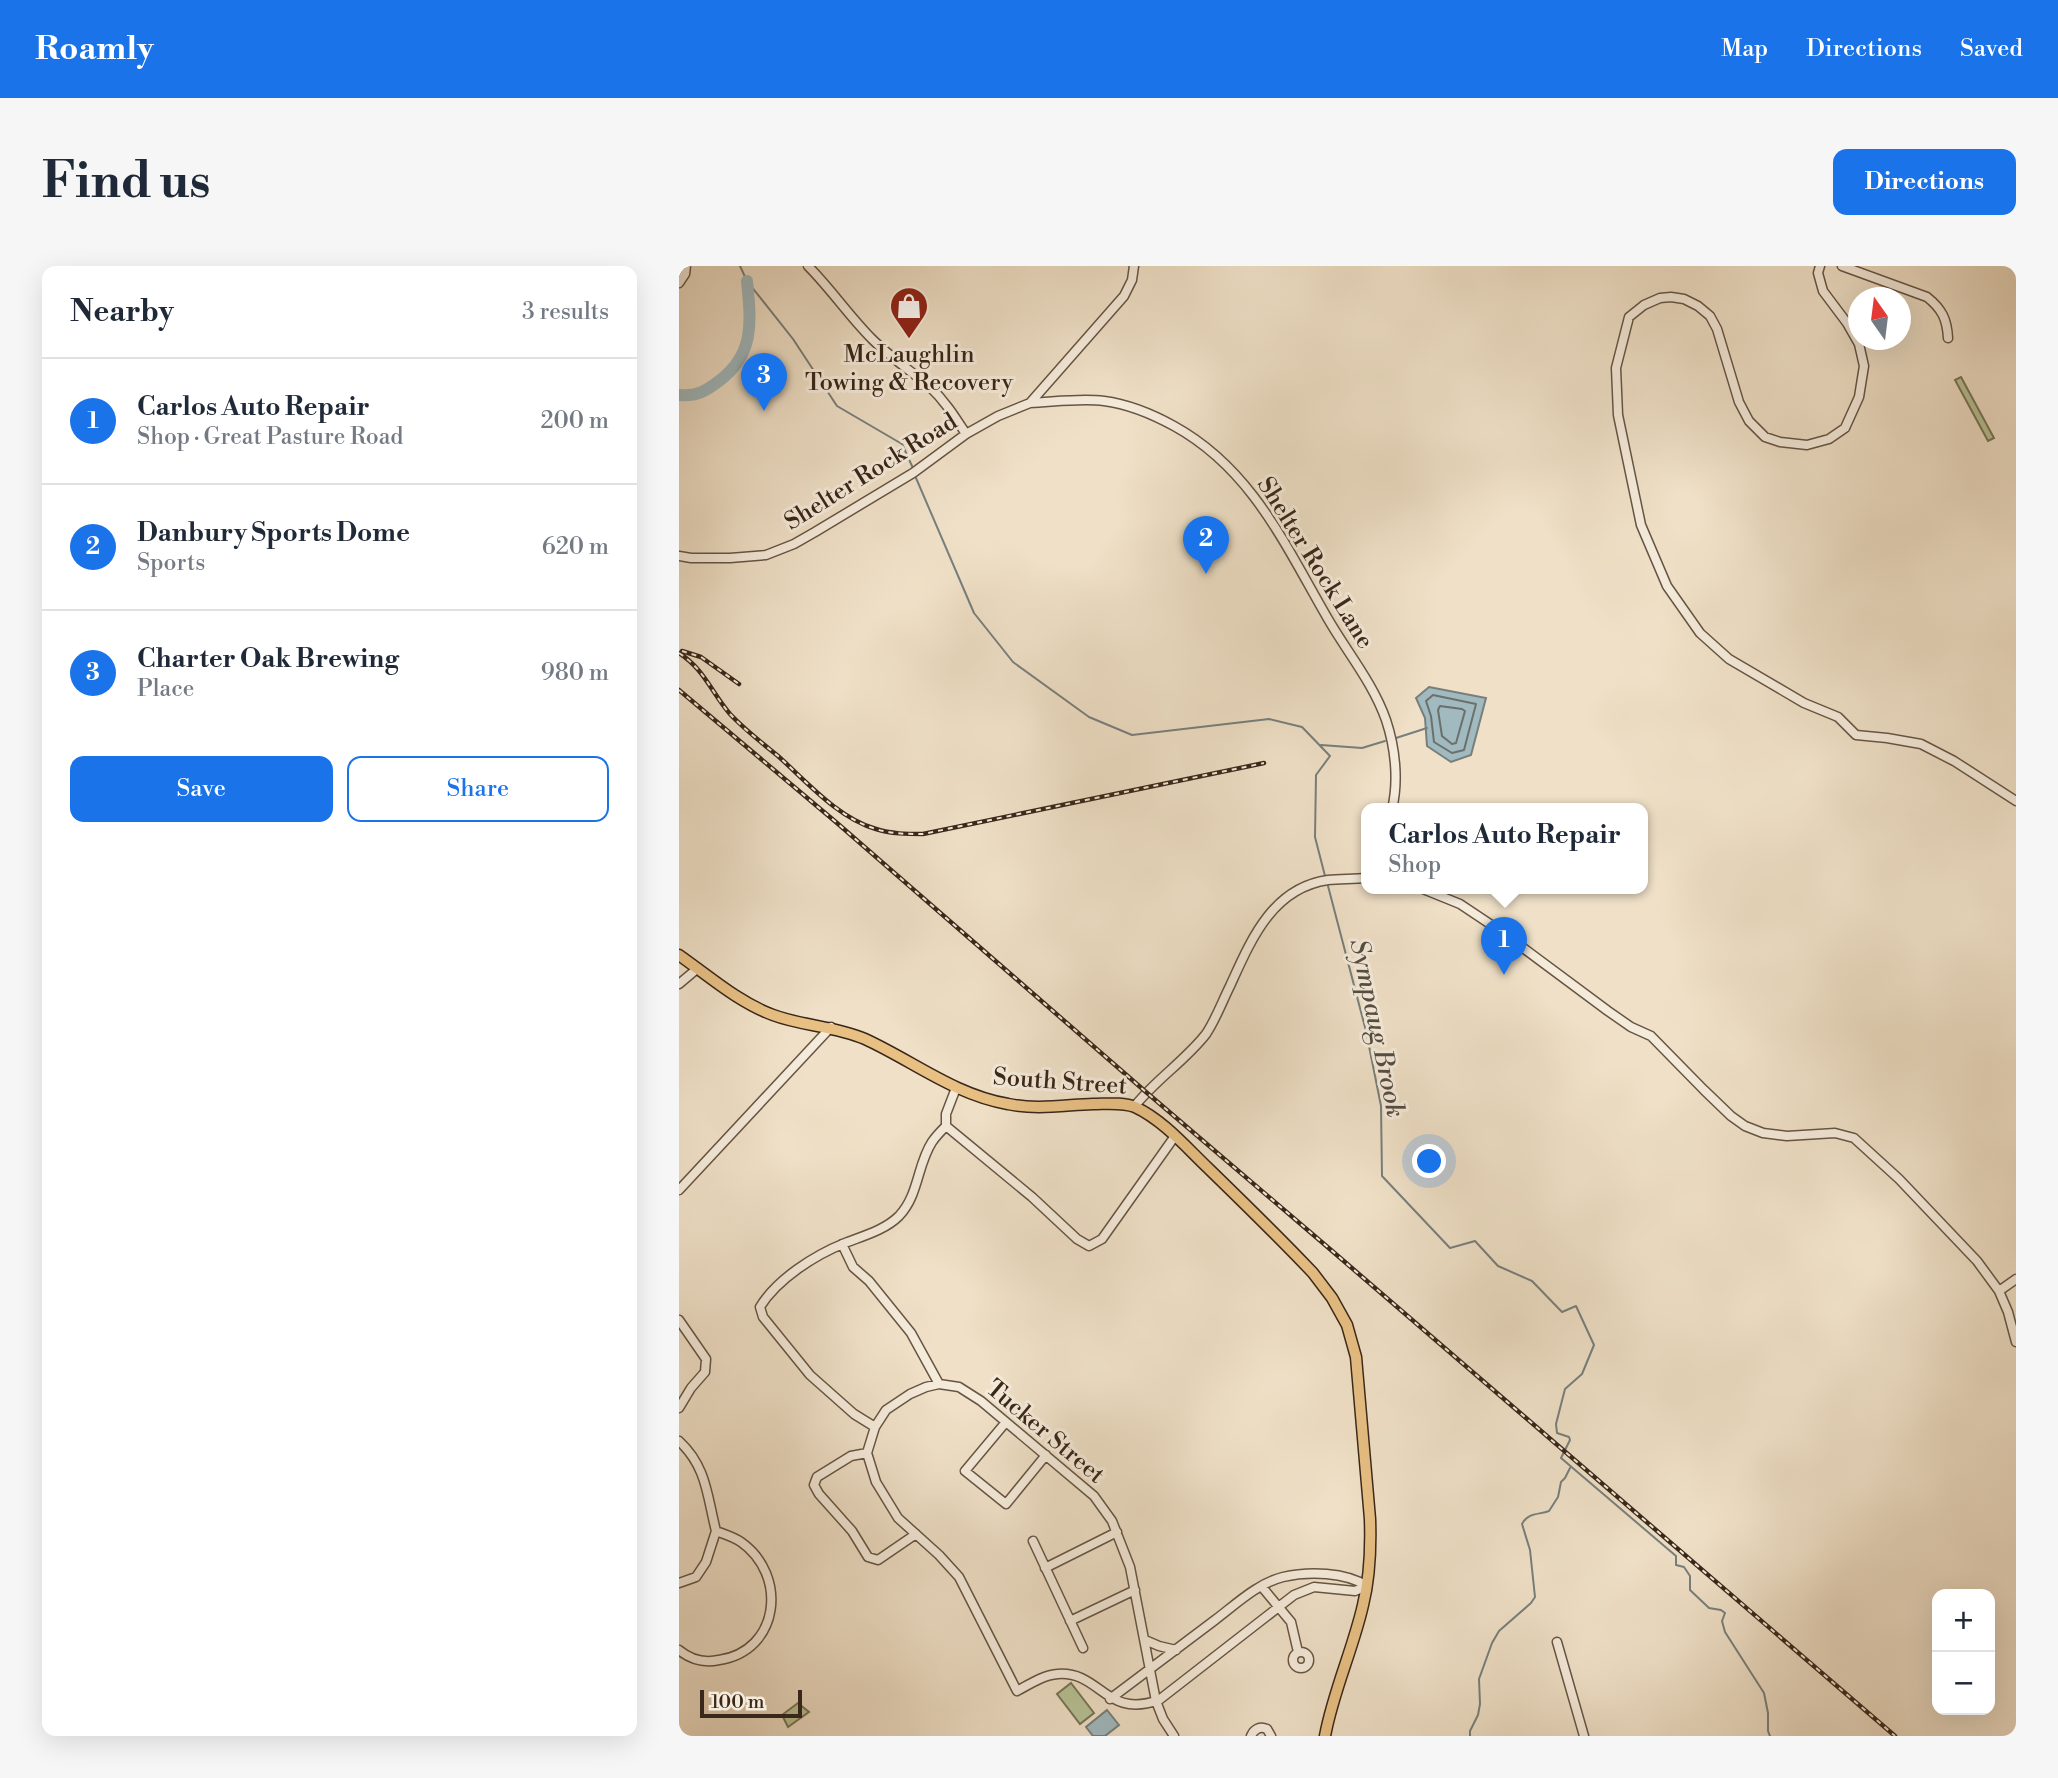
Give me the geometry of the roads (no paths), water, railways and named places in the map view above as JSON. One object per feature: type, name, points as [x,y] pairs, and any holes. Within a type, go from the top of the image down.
[{"type":"main road","name":"South Street","points":[[679,955],[734,995],[773,1015],[831,1027],[859,1036],[982,1099],[1011,1105],[1042,1107],[1118,1104],[1134,1107],[1175,1136],[1313,1273],[1332,1298],[1347,1325],[1356,1357],[1371,1542],[1361,1615],[1325,1736]]},
{"type":"street","points":[[679,283],[685,274],[686,266]]},
{"type":"street","points":[[808,266],[871,338],[930,387],[948,406],[966,434]]},
{"type":"street","name":"Shelter Rock Road","points":[[679,555],[691,558],[730,558],[775,552],[815,532],[913,473],[966,434],[998,416],[1030,403],[1124,296],[1132,279],[1134,266]]},
{"type":"street","points":[[1820,266],[1818,273],[1823,292],[1859,344],[1864,366],[1860,396],[1845,428],[1829,439],[1807,445],[1780,442],[1765,437],[1746,417],[1717,329],[1710,316],[1698,306],[1683,299],[1660,298],[1644,305],[1629,317],[1616,368],[1618,415],[1641,525],[1667,586],[1699,633],[1730,659],[1804,703],[1838,717],[1856,735],[1921,744],[1954,761],[2016,801]]},
{"type":"street","points":[[1842,266],[1927,297],[1939,306],[1944,315],[1948,338]]},
{"type":"street","name":"Shelter Rock Lane","points":[[1030,403],[1106,401],[1166,422],[1223,461],[1250,490],[1294,558],[1328,620],[1366,680],[1386,720],[1393,747],[1396,778],[1393,803]]},
{"type":"street","points":[[1134,1107],[1207,1032],[1261,924],[1280,902],[1302,888],[1326,880],[1361,878]]},
{"type":"street","points":[[1435,894],[1460,904],[1631,1027],[1651,1036],[1722,1108],[1745,1126],[1763,1133],[1787,1136],[1835,1133],[1854,1138],[1899,1179],[1977,1261],[1999,1292],[2016,1342]]},
{"type":"street","points":[[679,984],[698,968]]},
{"type":"street","points":[[679,1190],[831,1027]]},
{"type":"street","points":[[875,1427],[854,1415],[810,1376],[763,1317],[760,1307],[768,1294],[812,1259],[897,1219],[909,1204],[931,1143],[946,1126],[946,1114],[956,1088]]},
{"type":"street","points":[[946,1126],[1032,1197],[1077,1239],[1090,1246],[1102,1239],[1175,1136]]},
{"type":"street","points":[[842,1244],[853,1267],[869,1281],[911,1333],[939,1384],[910,1394],[886,1410],[875,1427],[867,1453],[876,1482],[898,1518],[960,1577],[1017,1691],[1037,1680],[1057,1674],[1074,1675],[1089,1682],[1110,1699],[1132,1706],[1156,1700],[1294,1595],[1314,1587],[1356,1591],[1367,1586]]},
{"type":"street","points":[[1999,1292],[2016,1279]]},
{"type":"street","points":[[679,1320],[706,1359],[705,1373],[691,1388],[679,1408]]},
{"type":"street","name":"Tucker Street","points":[[939,1384],[959,1387],[981,1401],[1094,1496],[1112,1521],[1130,1567],[1156,1700],[1163,1719],[1174,1736]]},
{"type":"street","points":[[1006,1422],[965,1471],[1006,1504],[1046,1455]]},
{"type":"street","points":[[679,1441],[693,1454],[705,1481],[716,1531],[706,1562],[696,1577],[679,1583]]},
{"type":"street","points":[[867,1453],[851,1457],[817,1477],[814,1485],[819,1494],[852,1531],[868,1558],[878,1560],[916,1534]]},
{"type":"street","points":[[679,1650],[686,1656],[707,1662],[732,1658],[754,1644],[768,1626],[772,1602],[768,1573],[756,1556],[740,1541],[716,1531]]},
{"type":"street","points":[[1045,1568],[1117,1532]]},
{"type":"street","points":[[1033,1541],[1083,1648]]},
{"type":"street","points":[[1110,1699],[1254,1591],[1281,1577],[1308,1574],[1356,1579],[1367,1586]]},
{"type":"street","points":[[1262,1587],[1291,1622],[1298,1652]]},
{"type":"street","points":[[1070,1621],[1135,1590]]},
{"type":"street","points":[[1145,1640],[1176,1650]]},
{"type":"street","points":[[1557,1642],[1584,1736]]},
{"type":"street","points":[[1251,1736],[1255,1729],[1261,1727],[1267,1729],[1271,1736]]},
{"type":"water","points":[[1429,687],[1486,698],[1471,755],[1451,762],[1427,746],[1425,718],[1416,698]]},
{"type":"water","points":[[1107,1710],[1119,1725],[1105,1736],[1093,1736],[1086,1727]]},
{"type":"waterway","name":"Sympaug Brook","points":[[740,266],[747,281],[793,339],[837,406],[902,444],[912,466]]},
{"type":"waterway","points":[[679,395],[691,395],[705,390],[731,371],[739,360],[748,336],[747,281]]},
{"type":"waterway","name":"Sympaug Brook","points":[[916,478],[974,613],[1013,662],[1089,717],[1132,735],[1269,719],[1302,727],[1330,756],[1316,775],[1315,837],[1325,876]]},
{"type":"waterway","points":[[1396,738],[1427,728]]},
{"type":"waterway","points":[[1321,745],[1362,748],[1385,741]]},
{"type":"waterway","name":"Sympaug Brook","points":[[1328,886],[1366,1031],[1381,1106],[1382,1176],[1450,1248],[1475,1241],[1498,1266],[1532,1281],[1562,1312],[1576,1306],[1594,1345],[1582,1374],[1565,1389],[1556,1424],[1557,1433],[1569,1437],[1570,1440],[1561,1458],[1676,1556],[1676,1565],[1684,1567],[1690,1576],[1690,1590],[1709,1608],[1725,1613],[1722,1621],[1725,1632],[1764,1693],[1770,1736]]},
{"type":"waterway","points":[[1470,1736],[1480,1704],[1479,1679],[1492,1643],[1499,1631],[1535,1597],[1530,1550],[1522,1524],[1531,1516],[1549,1511],[1570,1468]]},
{"type":"railway","points":[[682,651],[701,657],[739,684]]},
{"type":"railway","points":[[679,653],[702,674],[735,720],[824,798],[849,817],[887,832],[923,834],[1264,763]]},
{"type":"railway","points":[[679,690],[837,823],[1895,1736]]},
{"type":"place","name":"McLaughlin Towing & Recovery","points":[[909,340]]},
{"type":"place","name":"Charter Oak Brewing","points":[[764,411]]},
{"type":"place","name":"Danbury Sports Dome","points":[[1206,574]]},
{"type":"place","name":"Carlos Auto Repair","points":[[1504,975]]}]
